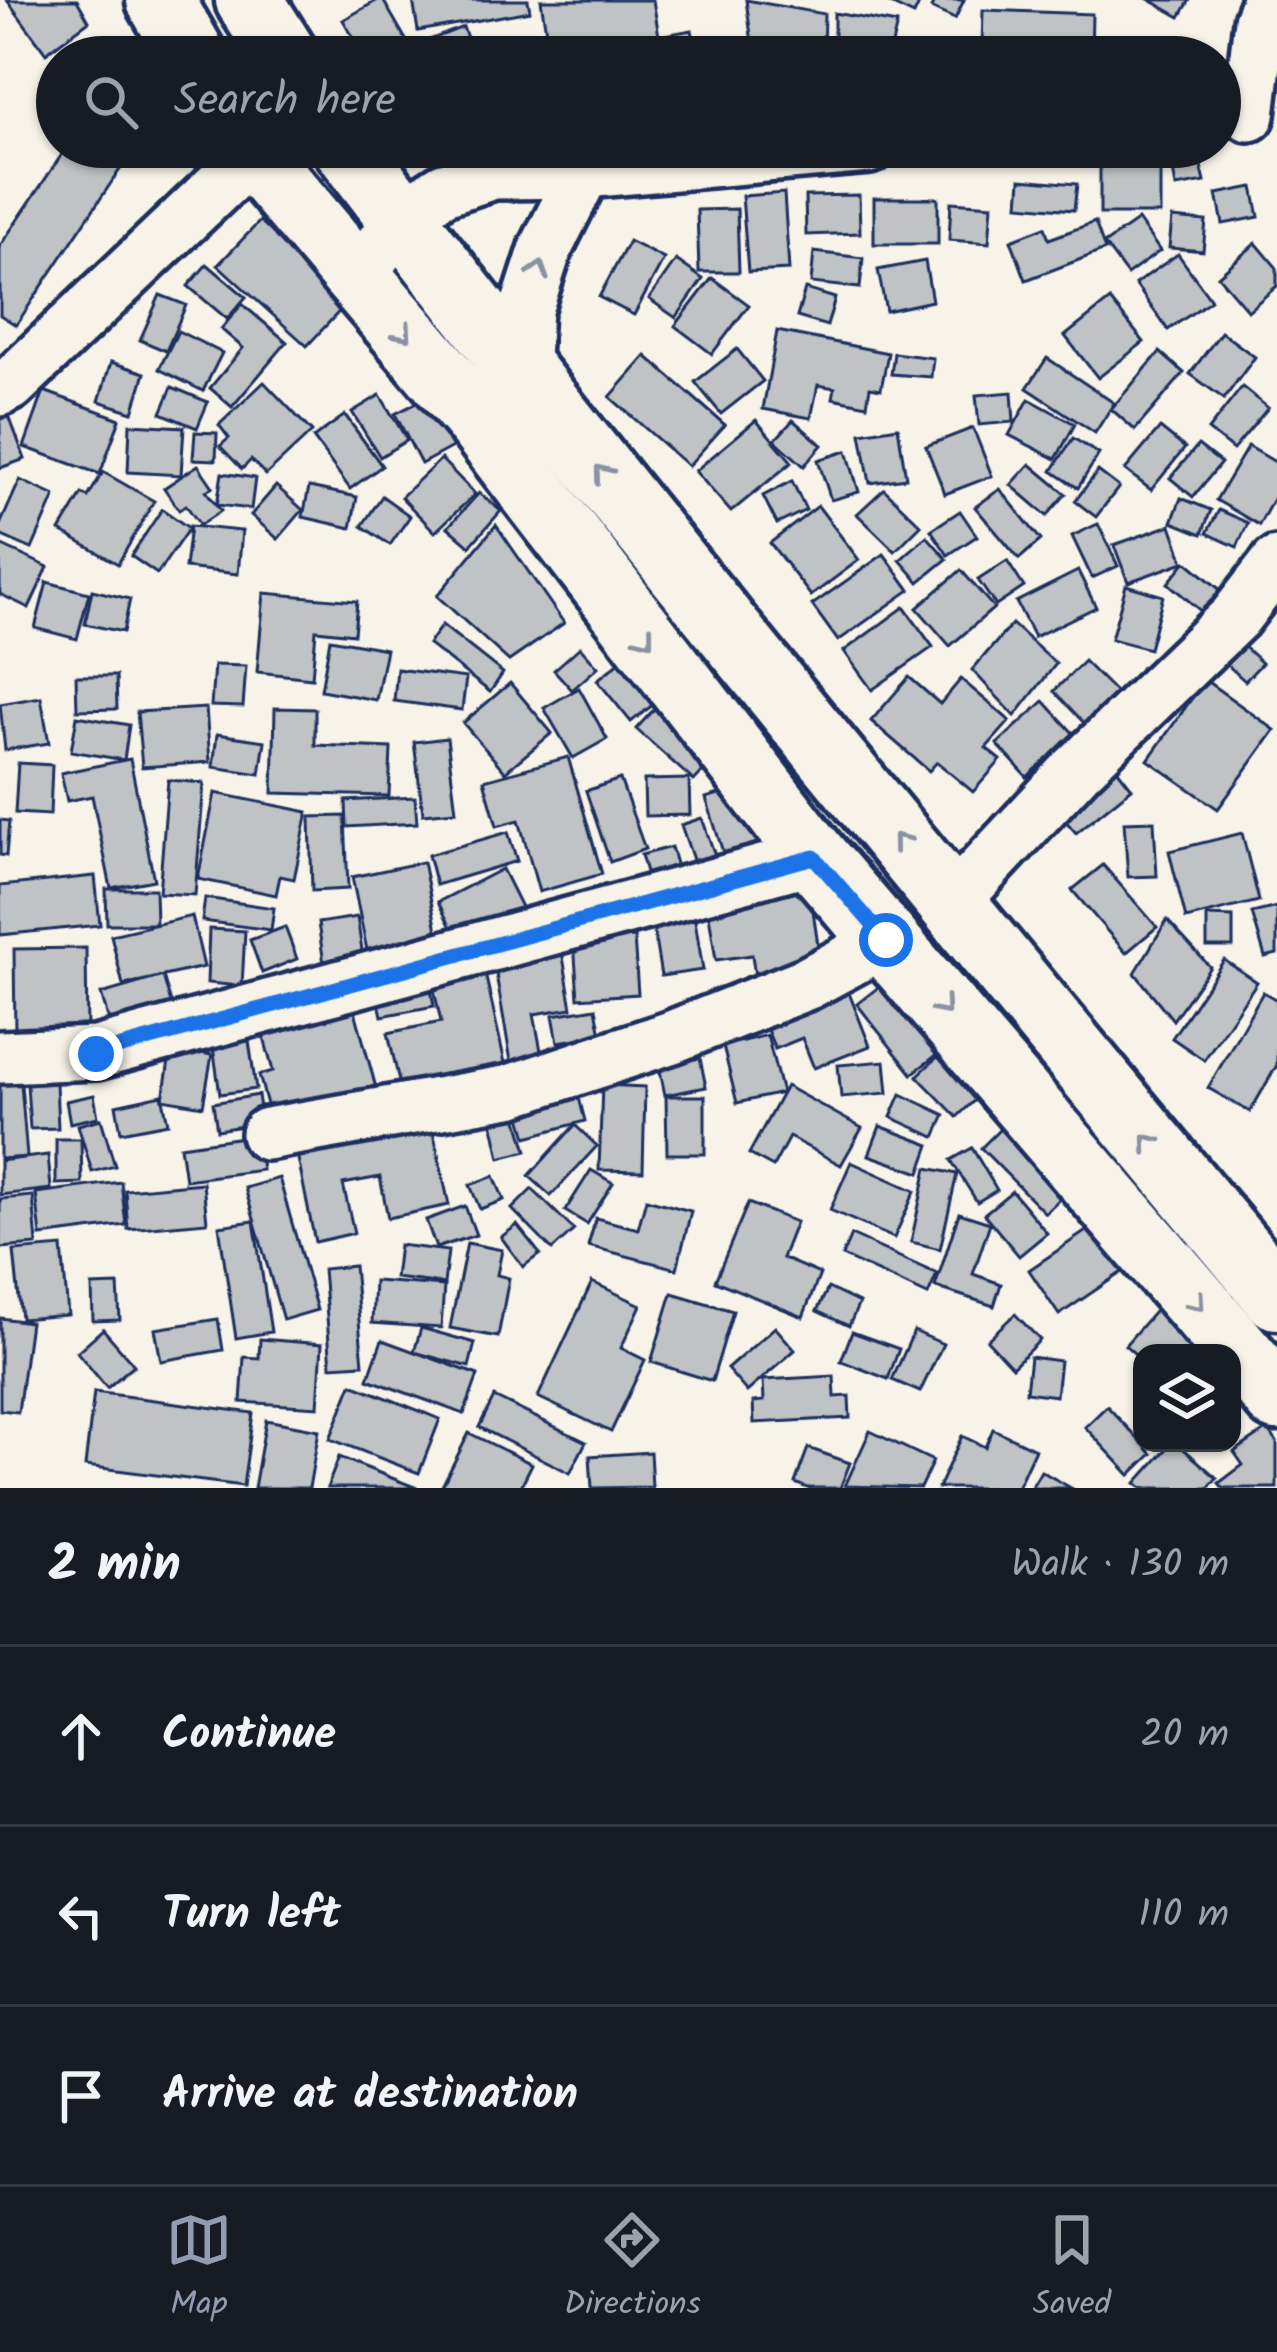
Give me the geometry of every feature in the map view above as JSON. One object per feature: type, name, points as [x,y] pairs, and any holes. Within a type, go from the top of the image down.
[{"type":"main road","points":[[160,0],[181,36]]},
{"type":"main road","points":[[249,0],[272,36]]},
{"type":"main road","points":[[263,168],[474,415],[814,857],[1277,1397]]},
{"type":"main road","points":[[362,168],[522,375],[1277,1297]]},
{"type":"street","points":[[1249,115],[1260,21],[1268,0]]},
{"type":"street","points":[[0,390],[10,386],[232,168]]},
{"type":"street","points":[[358,279],[400,217],[444,189],[493,173],[629,168]]},
{"type":"street","points":[[522,375],[526,310],[546,248],[584,172]]},
{"type":"street","points":[[951,904],[1076,770],[1235,617],[1277,562]]},
{"type":"street","points":[[0,1057],[96,1054],[814,857]]},
{"type":"street","points":[[267,1133],[510,1091],[672,1037],[808,983],[886,940]]},
{"type":"building","points":[[7,0],[77,0],[89,21],[69,36],[36,39]]},
{"type":"building","points":[[383,0],[404,36],[353,36],[343,20]]},
{"type":"building","points":[[413,0],[528,0],[530,11],[418,31]]},
{"type":"building","points":[[541,0],[653,0],[659,36],[547,36]]},
{"type":"building","points":[[746,0],[824,14],[823,36],[751,36]]},
{"type":"building","points":[[882,0],[921,0],[914,15]]},
{"type":"building","points":[[935,0],[964,0],[955,19],[931,8]]},
{"type":"building","points":[[1150,0],[1190,0],[1180,17]]},
{"type":"building","points":[[983,10],[1092,14],[1091,36],[982,36]]},
{"type":"building","points":[[834,13],[897,24],[894,36],[834,36]]},
{"type":"building","points":[[463,27],[466,36],[440,36]]},
{"type":"building","points":[[692,30],[693,36],[659,36]]},
{"type":"building","points":[[53,168],[121,168],[16,325],[0,315],[0,246]]},
{"type":"building","points":[[1100,168],[1160,168],[1160,214],[1100,214]]},
{"type":"building","points":[[1173,168],[1202,168],[1205,182],[1176,187]]},
{"type":"building","points":[[1021,179],[1077,184],[1074,210],[1019,205]]},
{"type":"building","points":[[1253,187],[1259,217],[1223,224],[1217,194]]},
{"type":"building","points":[[784,193],[789,270],[748,272],[742,196]]},
{"type":"building","points":[[859,195],[860,233],[806,235],[805,196]]},
{"type":"building","points":[[874,198],[938,198],[938,244],[874,244]]},
{"type":"building","points":[[951,202],[992,205],[989,243],[949,240]]},
{"type":"building","points":[[737,209],[739,272],[699,272],[697,210]]},
{"type":"building","points":[[1172,218],[1206,221],[1203,251],[1169,248]]},
{"type":"building","points":[[1138,220],[1160,251],[1127,275],[1104,244]]},
{"type":"building","points":[[260,221],[348,302],[307,346],[218,265]]},
{"type":"building","points":[[1095,222],[1105,250],[1026,280],[1011,240],[1045,227],[1049,239]]},
{"type":"building","points":[[629,241],[664,259],[634,315],[599,297]]},
{"type":"building","points":[[1256,243],[1277,268],[1277,286],[1248,311],[1218,276]]},
{"type":"building","points":[[814,252],[863,258],[860,288],[811,283]]},
{"type":"building","points":[[1178,254],[1211,300],[1168,330],[1135,284]]},
{"type":"building","points":[[676,260],[703,279],[676,318],[649,299]]},
{"type":"building","points":[[925,261],[932,301],[886,311],[878,270]]},
{"type":"building","points":[[207,264],[246,297],[227,319],[188,286]]},
{"type":"building","points":[[712,278],[749,305],[712,354],[675,326]]},
{"type":"building","points":[[805,289],[835,298],[827,326],[797,317]]},
{"type":"building","points":[[160,295],[186,305],[166,351],[140,340]]},
{"type":"building","points":[[1110,300],[1144,342],[1098,378],[1065,336]]},
{"type":"building","points":[[242,304],[287,342],[232,407],[210,388],[243,348],[221,329]]},
{"type":"building","points":[[178,331],[222,353],[203,391],[159,369]]},
{"type":"building","points":[[777,331],[888,353],[881,389],[870,387],[867,405],[833,398],[835,388],[818,385],[811,418],[763,409]]},
{"type":"building","points":[[1221,332],[1255,357],[1224,399],[1190,374]]},
{"type":"building","points":[[737,349],[763,381],[721,414],[695,382]]},
{"type":"building","points":[[1160,352],[1184,373],[1135,430],[1111,409]]},
{"type":"building","points":[[894,353],[933,358],[931,377],[891,374]]},
{"type":"building","points":[[646,356],[725,425],[688,466],[610,397]]},
{"type":"building","points":[[1047,358],[1114,403],[1095,433],[1027,388]]},
{"type":"building","points":[[111,362],[145,373],[133,412],[99,401]]},
{"type":"building","points":[[264,382],[312,432],[266,475],[251,460],[242,469],[220,446],[229,438],[219,425]]},
{"type":"building","points":[[172,387],[208,402],[197,428],[161,413]]},
{"type":"building","points":[[1242,387],[1268,408],[1233,450],[1208,430]]},
{"type":"building","points":[[44,391],[120,419],[100,474],[24,447]]},
{"type":"building","points":[[1012,392],[1014,422],[979,425],[976,395]]},
{"type":"building","points":[[380,395],[407,440],[380,457],[352,412]]},
{"type":"building","points":[[430,396],[456,445],[421,464],[395,414]]},
{"type":"building","points":[[1029,399],[1075,424],[1056,459],[1009,435]]},
{"type":"building","points":[[345,415],[382,466],[350,489],[313,438]]},
{"type":"building","points":[[9,416],[25,459],[0,468],[0,419]]},
{"type":"building","points":[[756,420],[792,462],[731,512],[695,471]]},
{"type":"building","points":[[793,420],[822,445],[804,466],[775,440]]},
{"type":"building","points":[[130,424],[184,427],[181,475],[128,472]]},
{"type":"building","points":[[898,427],[906,478],[870,483],[861,433]]},
{"type":"building","points":[[973,428],[992,476],[945,494],[926,446]]},
{"type":"building","points":[[1160,428],[1185,448],[1151,490],[1125,470]]},
{"type":"building","points":[[195,432],[217,433],[216,460],[193,459]]},
{"type":"building","points":[[1073,438],[1099,454],[1078,488],[1052,471]]},
{"type":"building","points":[[1198,445],[1221,463],[1193,497],[1170,478]]},
{"type":"building","points":[[1248,446],[1277,463],[1277,492],[1259,525],[1216,500]]},
{"type":"building","points":[[847,451],[859,492],[831,500],[818,460]]},
{"type":"building","points":[[441,459],[475,494],[435,532],[401,497]]},
{"type":"building","points":[[1030,464],[1066,494],[1047,516],[1011,485]]},
{"type":"building","points":[[198,465],[213,487],[206,491],[221,511],[200,525],[186,505],[179,510],[164,488]]},
{"type":"building","points":[[1098,471],[1119,487],[1096,517],[1075,501]]},
{"type":"building","points":[[103,472],[154,501],[118,564],[60,531],[82,494],[88,497]]},
{"type":"building","points":[[222,473],[255,478],[251,509],[217,505]]},
{"type":"building","points":[[20,480],[55,496],[32,549],[0,535]]},
{"type":"building","points":[[792,481],[806,510],[777,524],[763,496]]},
{"type":"building","points":[[276,486],[303,510],[278,539],[251,515]]},
{"type":"building","points":[[309,487],[357,497],[351,528],[303,517]]},
{"type":"building","points":[[884,489],[921,525],[895,551],[857,514]]},
{"type":"building","points":[[1000,489],[1041,540],[1019,559],[975,507]]},
{"type":"building","points":[[479,493],[501,511],[470,546],[448,527]]},
{"type":"building","points":[[382,496],[410,516],[390,545],[362,526]]},
{"type":"building","points":[[1181,498],[1211,510],[1202,534],[1172,522]]},
{"type":"building","points":[[818,506],[859,560],[811,596],[770,543]]},
{"type":"building","points":[[162,509],[189,528],[157,574],[131,556]]},
{"type":"building","points":[[1219,510],[1248,523],[1237,547],[1207,533]]},
{"type":"building","points":[[960,511],[977,536],[948,555],[931,530]]},
{"type":"building","points":[[1098,524],[1118,566],[1092,578],[1072,536]]},
{"type":"building","points":[[496,525],[564,623],[509,661],[437,596]]},
{"type":"building","points":[[1171,525],[1184,562],[1128,582],[1114,545]]},
{"type":"building","points":[[190,526],[242,531],[238,574],[185,568]]},
{"type":"building","points":[[927,536],[947,559],[919,582],[900,560]]},
{"type":"building","points":[[0,545],[48,567],[29,608],[0,594]]},
{"type":"building","points":[[884,554],[910,590],[838,641],[812,605]]},
{"type":"building","points":[[1007,561],[1024,587],[996,606],[978,580]]},
{"type":"building","points":[[1186,561],[1223,592],[1204,614],[1168,583]]},
{"type":"building","points":[[961,570],[994,608],[950,646],[917,608]]},
{"type":"building","points":[[1078,571],[1096,607],[1034,637],[1016,602]]},
{"type":"building","points":[[47,582],[89,593],[77,639],[35,628]]},
{"type":"building","points":[[1126,585],[1163,596],[1149,649],[1111,639]]},
{"type":"building","points":[[92,590],[130,599],[123,632],[85,624]]},
{"type":"building","points":[[264,593],[357,601],[354,634],[316,630],[312,678],[257,672]]},
{"type":"building","points":[[904,607],[933,647],[872,690],[844,651]]},
{"type":"building","points":[[1012,624],[1056,664],[1015,716],[972,670]]},
{"type":"building","points":[[442,625],[503,673],[490,692],[428,644]]},
{"type":"building","points":[[330,639],[386,649],[376,700],[321,690]]},
{"type":"building","points":[[1239,642],[1262,663],[1245,681],[1222,660]]},
{"type":"building","points":[[580,647],[598,667],[572,690],[554,670]]},
{"type":"building","points":[[626,657],[659,700],[631,722],[597,680]]},
{"type":"building","points":[[1084,661],[1116,693],[1084,723],[1054,691]]},
{"type":"building","points":[[214,665],[246,666],[243,707],[211,706]]},
{"type":"building","points":[[397,669],[466,678],[462,710],[394,701]]},
{"type":"building","points":[[76,676],[116,676],[117,709],[77,710]]},
{"type":"building","points":[[909,677],[940,704],[961,679],[1010,721],[986,748],[1001,760],[973,792],[937,762],[929,771],[871,721]]},
{"type":"building","points":[[1205,680],[1275,730],[1218,809],[1148,760]]},
{"type":"building","points":[[510,683],[552,733],[505,772],[463,723]]},
{"type":"building","points":[[579,688],[607,739],[573,758],[544,708]]},
{"type":"building","points":[[41,697],[49,743],[5,750],[0,704]]},
{"type":"building","points":[[1044,701],[1074,734],[1027,777],[997,744]]},
{"type":"building","points":[[657,706],[716,757],[694,781],[636,729]]},
{"type":"building","points":[[206,708],[210,762],[142,767],[137,712]]},
{"type":"building","points":[[275,708],[315,709],[315,745],[391,748],[389,796],[273,793]]},
{"type":"building","points":[[77,716],[129,725],[124,760],[71,751]]},
{"type":"building","points":[[217,734],[265,741],[260,774],[213,767]]},
{"type":"building","points":[[447,738],[456,811],[423,814],[414,742]]},
{"type":"building","points":[[568,757],[602,874],[539,892],[519,820],[497,826],[484,780]]},
{"type":"building","points":[[130,759],[154,880],[111,888],[92,796],[67,801],[61,773]]},
{"type":"building","points":[[1110,760],[1132,788],[1076,833],[1053,806]]},
{"type":"building","points":[[18,763],[52,765],[50,815],[15,813]]},
{"type":"building","points":[[620,779],[645,849],[610,862],[586,791]]},
{"type":"building","points":[[689,779],[690,815],[645,816],[644,780]]},
{"type":"building","points":[[168,780],[204,783],[195,895],[159,893]]},
{"type":"building","points":[[752,784],[771,845],[725,859],[706,798]]},
{"type":"building","points":[[215,793],[308,812],[294,879],[280,876],[276,895],[198,879]]},
{"type":"building","points":[[415,797],[417,823],[347,827],[346,801]]},
{"type":"building","points":[[345,816],[348,889],[312,891],[310,817]]},
{"type":"building","points":[[702,818],[720,870],[699,877],[681,825]]},
{"type":"building","points":[[0,820],[9,821],[6,856],[0,855]]},
{"type":"building","points":[[1154,821],[1157,876],[1128,877],[1124,822]]},
{"type":"building","points":[[508,832],[517,861],[436,885],[428,855]]},
{"type":"building","points":[[1242,833],[1259,901],[1186,919],[1169,851]]},
{"type":"building","points":[[671,847],[681,881],[651,889],[641,855]]},
{"type":"building","points":[[423,862],[440,945],[369,960],[352,877]]},
{"type":"building","points":[[1103,865],[1157,927],[1126,953],[1072,890]]},
{"type":"building","points":[[502,869],[524,913],[460,945],[438,902]]},
{"type":"building","points":[[808,875],[821,967],[755,976],[752,955],[716,960],[705,889]]},
{"type":"building","points":[[95,876],[100,925],[0,935],[0,886]]},
{"type":"building","points":[[106,889],[155,889],[156,924],[107,924]]},
{"type":"building","points":[[205,898],[274,908],[271,930],[202,921]]},
{"type":"building","points":[[1277,907],[1277,954],[1265,957],[1252,913]]},
{"type":"building","points":[[693,908],[703,970],[661,976],[651,915]]},
{"type":"building","points":[[192,916],[204,967],[123,985],[111,935]]},
{"type":"building","points":[[1207,916],[1233,917],[1233,947],[1207,947]]},
{"type":"building","points":[[357,917],[365,971],[326,977],[318,923]]},
{"type":"building","points":[[1167,920],[1210,967],[1173,1020],[1135,973]]},
{"type":"building","points":[[285,927],[297,959],[262,973],[250,940]]},
{"type":"building","points":[[209,929],[245,931],[242,986],[207,983]]},
{"type":"building","points":[[634,937],[638,994],[578,998],[574,942]]},
{"type":"building","points":[[560,940],[572,1008],[534,1014],[542,1056],[511,1061],[492,951]]},
{"type":"building","points":[[86,948],[87,1034],[15,1035],[14,949]]},
{"type":"building","points":[[1224,960],[1257,982],[1204,1060],[1172,1038]]},
{"type":"building","points":[[485,973],[509,1081],[404,1103],[388,1033],[441,1022],[433,985]]},
{"type":"building","points":[[163,976],[176,1020],[114,1038],[101,994]]},
{"type":"building","points":[[890,978],[946,1048],[912,1074],[857,1004]]},
{"type":"building","points":[[429,979],[434,1006],[382,1016],[376,989]]},
{"type":"building","points":[[847,988],[870,1046],[814,1068],[802,1038],[775,1049],[763,1020]]},
{"type":"building","points":[[349,989],[378,1095],[272,1123],[259,1075],[273,1071],[257,1012]]},
{"type":"building","points":[[1263,992],[1277,1000],[1277,1065],[1250,1112],[1208,1088]]},
{"type":"building","points":[[596,1008],[601,1035],[558,1042],[553,1015]]},
{"type":"building","points":[[248,1034],[256,1089],[220,1094],[212,1040]]},
{"type":"building","points":[[767,1035],[782,1093],[737,1103],[723,1046]]},
{"type":"building","points":[[171,1048],[212,1055],[203,1106],[163,1099]]},
{"type":"building","points":[[942,1053],[981,1094],[957,1117],[917,1076]]},
{"type":"building","points":[[700,1058],[706,1087],[665,1095],[659,1066]]},
{"type":"building","points":[[885,1061],[888,1093],[841,1097],[838,1065]]},
{"type":"building","points":[[20,1072],[27,1157],[0,1159],[0,1074]]},
{"type":"building","points":[[56,1083],[58,1128],[30,1129],[27,1085]]},
{"type":"building","points":[[602,1085],[645,1087],[643,1171],[599,1170]]},
{"type":"building","points":[[786,1086],[862,1128],[841,1165],[789,1137],[773,1167],[749,1154]]},
{"type":"building","points":[[577,1090],[585,1121],[527,1137],[518,1106]]},
{"type":"building","points":[[901,1094],[945,1115],[935,1137],[891,1117]]},
{"type":"building","points":[[94,1095],[98,1117],[70,1123],[66,1101]]},
{"type":"building","points":[[162,1095],[168,1123],[121,1132],[116,1105]]},
{"type":"building","points":[[258,1095],[262,1123],[217,1130],[213,1103]]},
{"type":"building","points":[[666,1096],[705,1096],[705,1154],[667,1154]]},
{"type":"building","points":[[517,1116],[527,1151],[500,1158],[492,1121]]},
{"type":"building","points":[[101,1119],[115,1166],[92,1172],[78,1125]]},
{"type":"building","points":[[431,1121],[449,1205],[388,1218],[380,1177],[343,1184],[354,1233],[315,1242],[296,1149]]},
{"type":"building","points":[[1008,1121],[1073,1186],[1045,1213],[981,1148]]},
{"type":"building","points":[[575,1125],[597,1146],[551,1196],[529,1176]]},
{"type":"building","points":[[880,1126],[930,1145],[920,1173],[869,1155]]},
{"type":"building","points":[[257,1135],[262,1170],[185,1180],[180,1146]]},
{"type":"building","points":[[56,1139],[81,1139],[82,1183],[56,1184]]},
{"type":"building","points":[[972,1148],[997,1190],[977,1202],[951,1160]]},
{"type":"building","points":[[48,1155],[51,1189],[0,1195],[0,1161]]},
{"type":"building","points":[[851,1162],[915,1191],[894,1238],[830,1210]]},
{"type":"building","points":[[927,1168],[957,1174],[940,1249],[911,1242]]},
{"type":"building","points":[[591,1170],[613,1183],[587,1224],[565,1211]]},
{"type":"building","points":[[494,1176],[504,1200],[480,1209],[470,1185]]},
{"type":"building","points":[[279,1178],[317,1310],[283,1320],[245,1188]]},
{"type":"building","points":[[121,1182],[126,1225],[41,1236],[36,1193]]},
{"type":"building","points":[[203,1183],[207,1222],[128,1229],[125,1190]]},
{"type":"building","points":[[532,1189],[574,1230],[552,1250],[512,1209]]},
{"type":"building","points":[[1012,1191],[1047,1233],[1019,1256],[984,1214]]},
{"type":"building","points":[[33,1196],[37,1245],[0,1248],[0,1199]]},
{"type":"building","points":[[646,1199],[691,1211],[677,1269],[588,1246],[596,1218],[638,1229]]},
{"type":"building","points":[[748,1203],[796,1222],[782,1258],[820,1274],[803,1317],[715,1281]]},
{"type":"building","points":[[465,1206],[476,1235],[436,1248],[426,1220]]},
{"type":"building","points":[[959,1213],[990,1223],[973,1274],[1001,1284],[994,1306],[935,1287]]},
{"type":"building","points":[[254,1221],[271,1332],[236,1338],[219,1226]]},
{"type":"building","points":[[517,1225],[540,1254],[523,1267],[501,1237]]},
{"type":"building","points":[[1095,1225],[1125,1270],[1059,1315],[1029,1270]]},
{"type":"building","points":[[851,1235],[937,1274],[928,1295],[842,1256]]},
{"type":"building","points":[[467,1243],[502,1250],[497,1275],[509,1278],[498,1337],[450,1328]]},
{"type":"building","points":[[399,1245],[448,1251],[444,1284],[395,1278]]},
{"type":"building","points":[[62,1247],[68,1315],[21,1319],[14,1251]]},
{"type":"building","points":[[354,1266],[363,1364],[331,1366],[323,1269]]},
{"type":"building","points":[[374,1281],[444,1286],[441,1328],[372,1323]]},
{"type":"building","points":[[592,1282],[641,1305],[621,1348],[645,1360],[611,1432],[538,1397]]},
{"type":"building","points":[[118,1285],[120,1320],[93,1321],[92,1286]]},
{"type":"building","points":[[828,1288],[859,1303],[849,1326],[817,1311]]},
{"type":"building","points":[[672,1293],[733,1311],[712,1381],[651,1362]]},
{"type":"building","points":[[1160,1305],[1205,1344],[1133,1344],[1133,1352],[1125,1345]]},
{"type":"building","points":[[1015,1314],[1040,1340],[1012,1367],[987,1340]]},
{"type":"building","points":[[0,1318],[30,1322],[18,1412],[0,1410]]},
{"type":"building","points":[[218,1319],[223,1350],[161,1361],[155,1329]]},
{"type":"building","points":[[775,1327],[795,1350],[747,1392],[727,1369]]},
{"type":"building","points":[[421,1328],[475,1343],[469,1367],[414,1352]]},
{"type":"building","points":[[103,1329],[134,1365],[107,1388],[77,1352]]},
{"type":"building","points":[[914,1331],[943,1344],[920,1392],[892,1380]]},
{"type":"building","points":[[852,1332],[899,1349],[888,1379],[841,1361]]},
{"type":"building","points":[[260,1339],[322,1344],[318,1407],[241,1402],[244,1357],[259,1358]]},
{"type":"building","points":[[382,1340],[478,1375],[464,1414],[368,1379]]},
{"type":"building","points":[[1030,1357],[1060,1361],[1056,1396],[1026,1392]]},
{"type":"building","points":[[834,1376],[835,1397],[849,1396],[850,1418],[754,1423],[753,1402],[764,1401],[763,1380]]},
{"type":"building","points":[[352,1384],[440,1419],[419,1473],[330,1439]]},
{"type":"building","points":[[94,1392],[253,1413],[243,1486],[85,1466]]},
{"type":"building","points":[[494,1397],[586,1442],[570,1473],[479,1427]]},
{"type":"building","points":[[1107,1406],[1133,1434],[1133,1452],[1152,1454],[1130,1475],[1085,1427]]},
{"type":"building","points":[[266,1420],[319,1430],[309,1488],[254,1488]]},
{"type":"building","points":[[993,1429],[1035,1449],[1017,1488],[938,1488],[962,1436],[985,1447]]},
{"type":"building","points":[[1268,1429],[1277,1442],[1277,1488],[1223,1488],[1219,1483],[1243,1465],[1234,1452],[1241,1452],[1241,1447]]},
{"type":"building","points":[[870,1431],[933,1461],[920,1488],[845,1486]]},
{"type":"building","points":[[469,1433],[532,1464],[520,1488],[441,1488]]},
{"type":"building","points":[[808,1448],[850,1463],[840,1488],[807,1488],[795,1483]]},
{"type":"building","points":[[650,1452],[652,1487],[592,1488],[590,1456]]},
{"type":"building","points":[[1164,1452],[1187,1452],[1217,1478],[1208,1488],[1142,1488],[1136,1483]]},
{"type":"building","points":[[339,1457],[417,1488],[327,1488]]},
{"type":"building","points":[[1041,1471],[1071,1488],[1031,1488]]},
{"type":"route","points":[[96,1054],[814,857],[886,940]]}]
